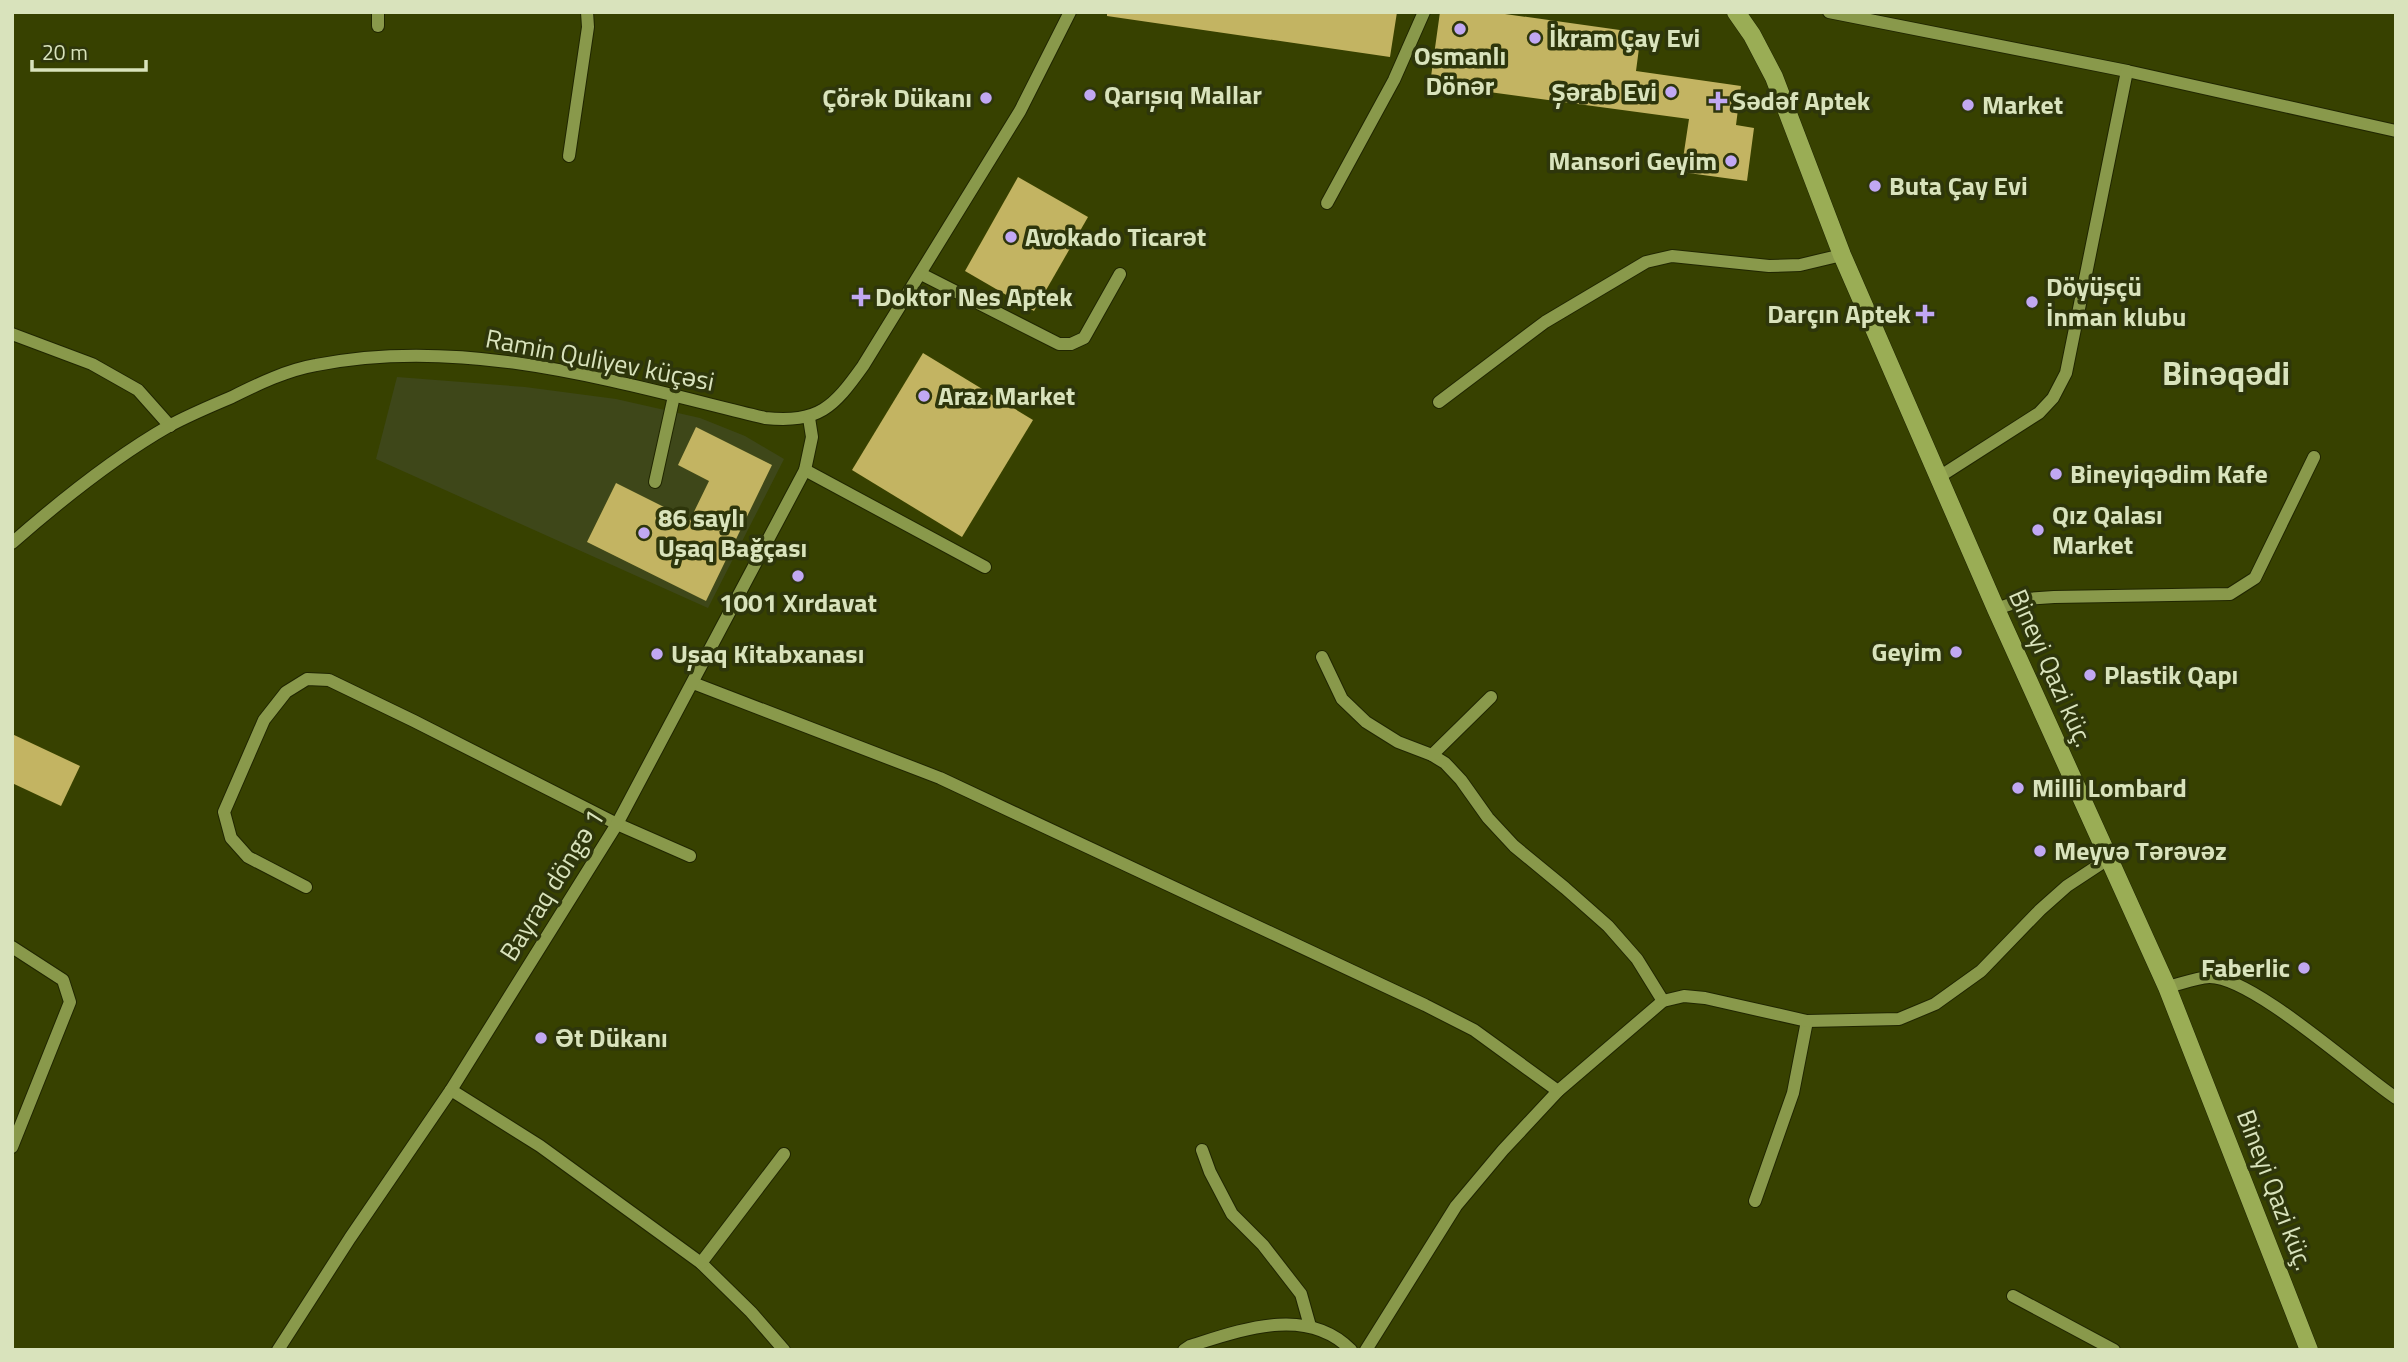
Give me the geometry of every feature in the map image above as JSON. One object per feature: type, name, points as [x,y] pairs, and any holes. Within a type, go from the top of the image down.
[{"type":"main road","name":"Bineyi Qazi küç.","points":[[1739,13],[1774,77],[1842,255],[1996,609],[2167,988],[2309,1350]]},
{"type":"street","points":[[378,12],[378,26]]},
{"type":"street","points":[[569,156],[588,27],[587,12]]},
{"type":"street","points":[[809,418],[832,404],[846,389],[921,274],[1020,111],[1070,12]]},
{"type":"street","points":[[1327,202],[1394,80],[1424,12]]},
{"type":"street","points":[[1829,12],[2127,71],[2396,131]]},
{"type":"street","points":[[1939,477],[2039,413],[2053,398],[2066,373],[2127,71]]},
{"type":"street","points":[[1439,402],[1545,322],[1646,262],[1672,256],[1769,265],[1800,265],[1842,255]]},
{"type":"street","points":[[921,274],[1059,344],[1071,344],[1084,338],[1120,274]]},
{"type":"street","points":[[12,334],[92,364],[138,390],[170,426]]},
{"type":"street","name":"Ramin Quliyev küçəsi","points":[[12,543],[57,504],[170,426],[262,382],[314,365],[384,357],[464,356],[582,374],[765,418],[789,421],[809,418]]},
{"type":"street","points":[[655,482],[674,396]]},
{"type":"street","name":"Bayraq döngə 1","points":[[278,1350],[350,1238],[451,1090],[617,824],[805,470],[812,438],[809,418]]},
{"type":"street","points":[[1996,609],[2026,599],[2054,597],[2230,594],[2255,578],[2314,457]]},
{"type":"street","points":[[805,470],[985,567]]},
{"type":"street","points":[[1322,657],[1342,699],[1366,722],[1398,742],[1445,763],[1514,846],[1608,926],[1637,959],[1663,1001]]},
{"type":"street","points":[[306,887],[248,857],[231,838],[224,812],[264,720],[286,692],[307,679],[328,680],[617,824],[690,856]]},
{"type":"street","points":[[693,682],[940,778],[1425,1004],[1474,1030],[1558,1090]]},
{"type":"street","points":[[1432,755],[1491,697]]},
{"type":"street","points":[[1366,1350],[1456,1206],[1558,1090],[1663,1001],[1684,996],[1705,998],[1807,1021],[1899,1019],[1935,1004],[1981,971],[2067,886],[2108,859]]},
{"type":"street","points":[[12,947],[63,980],[70,1002],[12,1147]]},
{"type":"street","points":[[2167,988],[2209,977],[2225,980],[2272,1004],[2396,1098]]},
{"type":"street","points":[[1755,1201],[1793,1093],[1807,1021]]},
{"type":"street","points":[[451,1090],[540,1146],[701,1263],[751,1312],[784,1350]]},
{"type":"street","points":[[1202,1150],[1232,1214],[1263,1245],[1301,1294],[1310,1326]]},
{"type":"street","points":[[701,1263],[784,1154]]},
{"type":"street","points":[[2013,1296],[2114,1350]]},
{"type":"street","points":[[1184,1350],[1243,1330],[1287,1324],[1310,1326],[1342,1341],[1350,1350]]},
{"type":"shaded area","name":"86 saylı Uşaq Bağçası","points":[[397,377],[525,387],[616,399],[700,418],[745,436],[784,459],[708,608],[376,459]]},
{"type":"building","points":[[1107,12],[1397,12],[1390,57],[1107,16]]},
{"type":"building","points":[[1440,12],[1491,12],[1641,33],[1636,71],[1741,86],[1736,125],[1754,128],[1747,181],[1681,172],[1689,119],[1430,84]]},
{"type":"building","points":[[1018,177],[1088,217],[1034,311],[965,271]]},
{"type":"building","points":[[923,353],[1033,420],[962,537],[852,470]]},
{"type":"building","points":[[696,427],[772,465],[706,601],[587,542],[616,483],[690,520],[709,481],[678,465]]},
{"type":"building","points":[[12,734],[80,766],[61,806],[12,783]]},
{"type":"place","name":"Osmanlı Dönər","points":[[1460,29]]},
{"type":"place","name":"İkram Çay Evi","points":[[1535,38]]},
{"type":"place","name":"Şərab Evi","points":[[1671,92]]},
{"type":"place","name":"Qarışıq Mallar","points":[[1090,95]]},
{"type":"place","name":"Çörək Dükanı","points":[[986,98]]},
{"type":"place","name":"Sədəf Aptek","points":[[1718,101]]},
{"type":"place","name":"Market","points":[[1968,105]]},
{"type":"place","name":"Mansori Geyim","points":[[1731,161]]},
{"type":"place","name":"Buta Çay Evi","points":[[1875,186]]},
{"type":"place","name":"Avokado Ticarət","points":[[1011,237]]},
{"type":"place","name":"Doktor Nes Aptek","points":[[861,297]]},
{"type":"place","name":"Döyüşçü İnman klubu","points":[[2032,302]]},
{"type":"place","name":"Darçın Aptek","points":[[1925,314]]},
{"type":"place","name":"Araz Market","points":[[924,396]]},
{"type":"place","name":"Bineyiqədim Kafe","points":[[2056,474]]},
{"type":"place","name":"Qız Qalası Market","points":[[2038,530]]},
{"type":"place","name":"86 saylı Uşaq Bağçası","points":[[644,533]]},
{"type":"place","name":"1001 Xırdavat","points":[[798,576]]},
{"type":"place","name":"Geyim","points":[[1956,652]]},
{"type":"place","name":"Uşaq Kitabxanası","points":[[657,654]]},
{"type":"place","name":"Plastik Qapı","points":[[2090,675]]},
{"type":"place","name":"Milli Lombard","points":[[2018,788]]},
{"type":"place","name":"Meyvə Tərəvəz","points":[[2040,851]]},
{"type":"place","name":"Faberlic","points":[[2304,968]]},
{"type":"place","name":"Ət Dükanı","points":[[541,1038]]},
{"type":"district","name":"Binəqədi","points":[[2226,373]]}]
